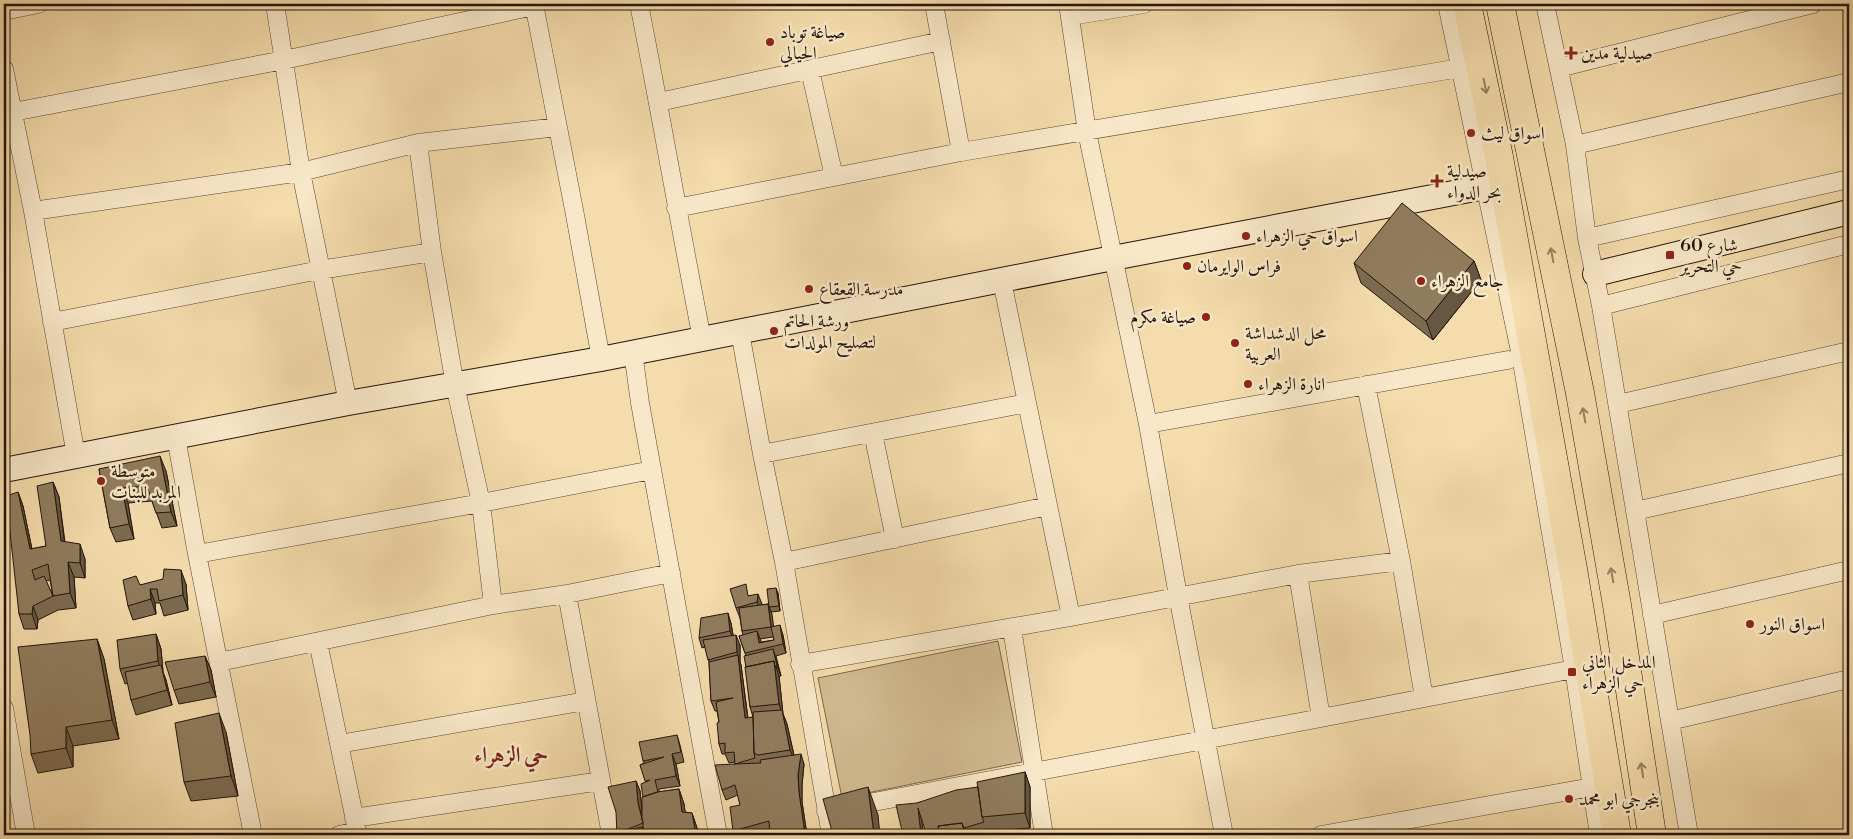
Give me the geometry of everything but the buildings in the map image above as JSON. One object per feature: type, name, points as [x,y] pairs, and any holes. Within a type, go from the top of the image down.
[{"type":"main road","points":[[1467,4],[1464,53],[1500,167],[1565,572],[1580,614],[1617,835]]},
{"type":"main road","points":[[1500,4],[1580,393],[1617,605],[1652,835]]},
{"type":"main road","points":[[1580,614],[1617,605]]},
{"type":"street","points":[[4,11],[38,4]]},
{"type":"street","points":[[275,4],[301,172],[348,403]]},
{"type":"street","points":[[639,4],[659,102],[676,208],[702,339]]},
{"type":"street","points":[[934,4],[962,152]]},
{"type":"street","points":[[1144,4],[1070,10],[1087,132],[1148,424],[1178,596],[1224,835]]},
{"type":"street","points":[[1447,4],[1464,53],[1485,187],[1565,572],[1574,669],[1599,835]]},
{"type":"street","points":[[1546,4],[1574,145],[1587,238],[1618,404],[1688,835]]},
{"type":"street","points":[[1559,68],[1813,4]]},
{"type":"street","points":[[13,112],[284,60],[534,5],[600,359]]},
{"type":"street","points":[[659,102],[941,41]]},
{"type":"street","points":[[676,208],[962,152],[1087,132],[1464,53]]},
{"type":"street","points":[[4,69],[33,211],[76,456]]},
{"type":"street","points":[[810,70],[834,177]]},
{"type":"street","points":[[1574,145],[1849,82]]},
{"type":"street","points":[[33,211],[301,172],[418,143],[558,127]]},
{"type":"street","points":[[418,143],[432,252],[455,385],[480,504],[494,605]]},
{"type":"street","points":[[1587,238],[1849,179]]},
{"type":"street","points":[[4,470],[348,403],[600,359],[1485,187]]},
{"type":"street","points":[[1595,274],[1849,212]]},
{"type":"street","points":[[1601,306],[1849,244]]},
{"type":"street","points":[[52,322],[320,270],[432,252]]},
{"type":"street","points":[[1002,281],[1071,617]]},
{"type":"street","points":[[740,332],[784,562],[800,664],[831,835]]},
{"type":"street","points":[[1618,404],[1849,350]]},
{"type":"street","points":[[633,352],[640,403],[718,835]]},
{"type":"street","points":[[1148,424],[1508,360]]},
{"type":"street","points":[[1366,385],[1401,561],[1424,698]]},
{"type":"street","points":[[762,454],[1027,403]]},
{"type":"street","points":[[873,433],[895,539]]},
{"type":"street","points":[[176,437],[197,554],[253,835]]},
{"type":"street","points":[[1635,511],[1849,463]]},
{"type":"street","points":[[197,554],[480,504],[652,470]]},
{"type":"street","points":[[784,562],[1048,506]]},
{"type":"street","points":[[800,664],[1012,628],[1298,574],[1401,561]]},
{"type":"street","points":[[1652,615],[1849,570]]},
{"type":"street","points":[[219,662],[494,605],[567,594],[671,573]]},
{"type":"street","points":[[1298,574],[1321,718]]},
{"type":"street","points":[[567,594],[611,835]]},
{"type":"street","points":[[1012,628],[1044,835]]},
{"type":"street","points":[[318,642],[356,828]]},
{"type":"street","points":[[826,811],[1574,669]]},
{"type":"street","points":[[1670,721],[1849,679]]},
{"type":"street","points":[[339,744],[586,701]]},
{"type":"street","points":[[4,708],[12,800],[26,835]]},
{"type":"street","points":[[339,835],[356,828],[601,782]]},
{"type":"street","points":[[1321,835],[1592,787]]},
{"type":"shaded area","points":[[998,641],[1022,762],[842,798],[818,678]]},
{"type":"place","name":"صياغة توباد الحيالي","points":[[770,42]]},
{"type":"place","name":"صيدلية مدين","points":[[1571,53]]},
{"type":"place","name":"اسواق ليث","points":[[1471,133]]},
{"type":"place","name":"صيدلية بحر الدواء","points":[[1437,181]]},
{"type":"place","name":"اسواق حي الزهراء","points":[[1246,236]]},
{"type":"place","name":"شارع 60 حي التحرير","points":[[1670,255]]},
{"type":"place","name":"فراس الوايرمان","points":[[1187,266]]},
{"type":"place","name":"جامع الزهراء","points":[[1421,281]]},
{"type":"place","name":"مدرسة القعقاع","points":[[809,289]]},
{"type":"place","name":"صياغة مكرم","points":[[1206,317]]},
{"type":"place","name":"ورشة الحاتم لتصليح المولدات","points":[[774,331]]},
{"type":"place","name":"محل الدشداشة العربية","points":[[1235,343]]},
{"type":"place","name":"انارة الزهراء","points":[[1248,384]]},
{"type":"place","name":"متوسطة المربد للبنات","points":[[101,481]]},
{"type":"place","name":"اسواق النور","points":[[1750,624]]},
{"type":"place","name":"المدخل الثاني حي الزهراء","points":[[1572,672]]},
{"type":"place","name":"بنجرجي ابو محمد","points":[[1569,799]]},
{"type":"district","name":"حي الزهراء","points":[[511,755]]}]
